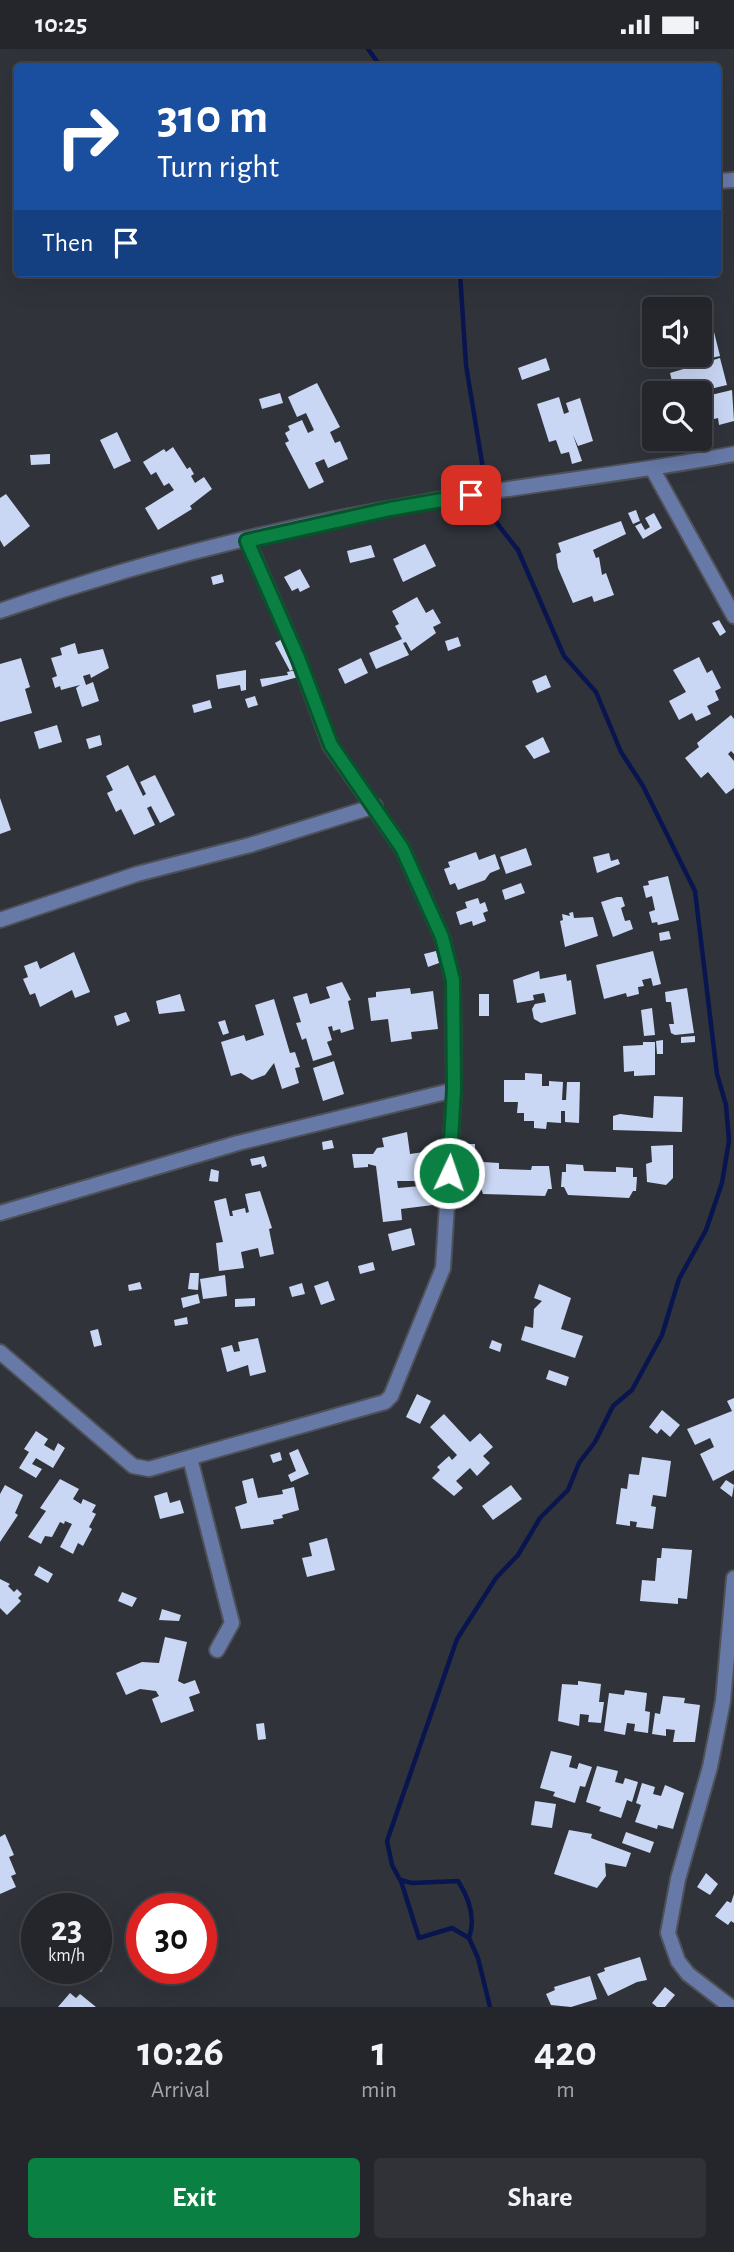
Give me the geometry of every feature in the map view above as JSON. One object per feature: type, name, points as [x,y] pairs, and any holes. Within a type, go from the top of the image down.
[{"type":"street","points":[[0,611],[63,589],[247,541],[415,503],[653,470],[734,454]]},
{"type":"street","points":[[653,470],[734,616]]},
{"type":"street","points":[[0,1352],[132,1466],[149,1469],[376,1406],[391,1396],[443,1268],[454,1090],[453,980],[442,937],[402,848],[331,745],[299,660],[247,541]]},
{"type":"street","points":[[0,920],[137,874],[250,845],[375,806]]},
{"type":"street","points":[[0,1213],[238,1143],[454,1090]]},
{"type":"street","points":[[190,1458],[232,1623],[217,1650]]},
{"type":"street","points":[[731,2007],[688,1974],[678,1961],[668,1933],[678,1879],[710,1767],[723,1701],[734,1578]]},
{"type":"building","points":[[712,333],[720,356],[712,358]]},
{"type":"building","points":[[546,358],[550,370],[522,380],[518,368]]},
{"type":"building","points":[[720,358],[727,385],[712,389],[712,381],[672,381],[670,373],[690,367],[712,367],[712,360]]},
{"type":"building","points":[[317,383],[340,427],[330,432],[335,443],[340,441],[348,459],[328,468],[324,459],[315,463],[324,482],[309,489],[285,443],[289,441],[285,433],[290,430],[288,426],[302,420],[308,433],[314,430],[306,413],[297,417],[288,397]]},
{"type":"building","points":[[732,390],[734,421],[719,425],[718,418],[714,419],[712,395]]},
{"type":"building","points":[[280,393],[283,403],[262,409],[259,399]]},
{"type":"building","points":[[559,397],[564,414],[569,412],[566,403],[580,398],[593,441],[578,446],[573,435],[582,461],[572,464],[569,452],[561,454],[556,440],[549,442],[537,404]]},
{"type":"building","points":[[117,432],[131,461],[114,469],[100,440]]},
{"type":"building","points":[[173,447],[187,469],[190,467],[195,483],[204,477],[212,489],[190,506],[192,509],[158,530],[145,508],[174,490],[169,483],[164,486],[156,472],[151,475],[143,462],[164,449],[166,452]]},
{"type":"building","points":[[50,454],[50,464],[31,465],[30,455]]},
{"type":"building","points":[[6,494],[30,526],[4,547],[0,540],[0,498]]},
{"type":"building","points":[[636,510],[640,521],[633,524],[628,513]]},
{"type":"building","points":[[654,513],[662,528],[643,539],[635,526],[641,523],[645,530],[650,527],[645,518]]},
{"type":"building","points":[[621,521],[626,534],[593,550],[596,558],[599,557],[602,575],[606,573],[614,595],[594,602],[592,596],[573,603],[558,568],[556,554],[561,552],[558,543]]},
{"type":"building","points":[[425,544],[436,566],[403,582],[393,559]]},
{"type":"building","points":[[371,545],[375,557],[350,563],[347,551]]},
{"type":"building","points":[[300,569],[310,587],[300,592],[298,588],[292,591],[284,577]]},
{"type":"building","points":[[222,574],[224,582],[213,585],[211,577]]},
{"type":"building","points":[[417,597],[426,613],[433,609],[441,623],[433,627],[436,633],[411,651],[406,642],[403,643],[409,655],[376,669],[369,653],[402,639],[395,626],[399,624],[392,611]]},
{"type":"building","points":[[719,620],[726,632],[720,636],[712,623]]},
{"type":"building","points":[[458,637],[461,646],[448,651],[445,641]]},
{"type":"building","points":[[282,639],[296,668],[290,671],[275,643]]},
{"type":"building","points":[[75,643],[78,654],[103,649],[109,668],[91,678],[90,674],[83,676],[86,685],[93,682],[99,701],[82,707],[76,688],[80,685],[61,690],[60,686],[55,688],[52,678],[57,676],[51,658],[62,655],[60,648]]},
{"type":"building","points":[[699,657],[707,673],[712,670],[721,688],[715,691],[719,700],[707,706],[711,714],[696,721],[692,713],[679,720],[669,701],[686,692],[673,670]]},
{"type":"building","points":[[21,658],[30,687],[25,689],[32,713],[0,722],[0,664]]},
{"type":"building","points":[[361,658],[368,673],[345,684],[338,669]]},
{"type":"building","points":[[246,670],[246,690],[241,691],[240,685],[218,689],[216,675]]},
{"type":"building","points":[[296,670],[298,677],[262,687],[260,679],[288,675],[287,672]]},
{"type":"building","points":[[546,675],[551,687],[537,693],[532,681]]},
{"type":"building","points":[[255,696],[258,705],[248,708],[245,699]]},
{"type":"building","points":[[210,700],[212,708],[194,713],[192,705]]},
{"type":"building","points":[[731,715],[734,719],[734,754],[731,751],[728,754],[734,761],[734,788],[726,794],[708,772],[701,778],[685,758],[699,747],[697,743]]},
{"type":"building","points":[[57,725],[62,742],[39,749],[34,732]]},
{"type":"building","points":[[100,735],[102,745],[89,749],[86,739]]},
{"type":"building","points":[[543,737],[550,752],[534,759],[525,746]]},
{"type":"building","points":[[128,765],[143,796],[146,794],[140,782],[155,775],[175,815],[160,823],[151,806],[147,808],[155,825],[134,835],[121,809],[116,812],[107,793],[113,790],[106,776]]},
{"type":"building","points":[[0,798],[11,830],[0,834]]},
{"type":"building","points":[[526,848],[532,865],[506,874],[500,857]]},
{"type":"building","points":[[476,852],[479,860],[495,854],[500,869],[490,873],[485,880],[458,890],[455,883],[450,885],[444,869],[450,867],[448,862]]},
{"type":"building","points":[[609,853],[611,861],[618,859],[620,864],[597,873],[593,857]]},
{"type":"building","points":[[668,876],[679,920],[658,925],[657,922],[652,923],[649,912],[655,910],[652,896],[646,898],[643,886],[649,885],[648,881]]},
{"type":"building","points":[[521,883],[525,893],[505,900],[502,890]]},
{"type":"building","points":[[622,897],[625,906],[621,908],[625,921],[630,920],[633,929],[613,937],[601,902]]},
{"type":"building","points":[[478,898],[480,904],[485,902],[488,911],[483,913],[486,921],[473,926],[472,921],[460,925],[456,912],[467,908],[465,902]]},
{"type":"building","points":[[573,912],[574,918],[593,917],[598,936],[565,947],[560,921],[563,920],[562,914],[570,916],[569,913]]},
{"type":"building","points":[[669,931],[671,939],[660,941],[659,933]]},
{"type":"building","points":[[436,951],[439,963],[428,967],[424,954]]},
{"type":"building","points":[[653,951],[661,984],[653,986],[651,978],[642,980],[644,986],[638,987],[639,994],[627,997],[626,993],[604,999],[596,965]]},
{"type":"building","points":[[74,952],[90,992],[75,998],[72,990],[40,1007],[35,993],[30,995],[23,979],[28,977],[24,966],[37,961],[40,969]]},
{"type":"building","points":[[539,971],[540,979],[566,974],[567,981],[571,980],[576,1014],[541,1023],[534,1019],[532,1009],[535,1004],[546,1002],[544,993],[533,995],[534,1000],[517,1003],[513,980]]},
{"type":"building","points":[[342,982],[351,1000],[348,1001],[354,1029],[341,1033],[340,1029],[333,1031],[332,1026],[328,1027],[332,1040],[327,1042],[332,1055],[313,1061],[306,1038],[302,1040],[296,1023],[301,1022],[293,997],[307,993],[310,1004],[330,998],[326,987]]},
{"type":"building","points":[[410,988],[411,994],[433,991],[438,1029],[411,1032],[412,1039],[391,1042],[388,1019],[371,1021],[368,998],[376,997],[376,992]]},
{"type":"building","points":[[687,988],[694,1033],[675,1035],[671,1033],[669,1024],[674,1024],[671,1002],[666,1002],[665,992]]},
{"type":"building","points":[[180,994],[185,1011],[159,1014],[156,1001]]},
{"type":"building","points":[[479,994],[489,994],[489,1016],[479,1016]]},
{"type":"building","points":[[274,999],[290,1053],[295,1052],[300,1067],[295,1068],[299,1083],[282,1089],[274,1063],[265,1075],[252,1080],[241,1073],[231,1076],[221,1042],[244,1035],[246,1041],[264,1035],[255,1005]]},
{"type":"building","points":[[652,1008],[655,1035],[644,1036],[641,1010]]},
{"type":"building","points":[[126,1012],[130,1021],[117,1026],[114,1016]]},
{"type":"building","points":[[225,1020],[229,1033],[223,1035],[218,1022]]},
{"type":"building","points":[[695,1036],[695,1042],[681,1043],[681,1037]]},
{"type":"building","points":[[663,1040],[663,1054],[657,1054],[656,1041]]},
{"type":"building","points":[[643,1042],[655,1042],[655,1075],[634,1076],[634,1071],[624,1072],[623,1046],[643,1045]]},
{"type":"building","points":[[334,1061],[344,1094],[323,1101],[313,1068]]},
{"type":"building","points":[[525,1073],[542,1074],[542,1086],[549,1086],[549,1081],[563,1082],[562,1100],[566,1100],[567,1082],[580,1082],[579,1123],[565,1122],[565,1111],[561,1111],[561,1123],[547,1122],[546,1129],[534,1128],[534,1121],[524,1121],[524,1113],[517,1113],[518,1102],[504,1102],[504,1080],[525,1080]]},
{"type":"building","points":[[654,1096],[683,1097],[682,1132],[613,1130],[613,1116],[620,1114],[653,1118]]},
{"type":"building","points":[[407,1132],[410,1154],[424,1152],[430,1177],[416,1179],[417,1181],[397,1181],[398,1188],[431,1185],[433,1205],[401,1209],[402,1220],[383,1222],[376,1166],[368,1164],[368,1167],[354,1168],[352,1154],[373,1154],[377,1148],[384,1147],[382,1138]]},
{"type":"building","points":[[332,1140],[334,1148],[323,1150],[322,1142]]},
{"type":"building","points":[[467,1144],[475,1144],[475,1159],[467,1159]]},
{"type":"building","points":[[673,1145],[673,1178],[666,1185],[647,1182],[646,1164],[652,1162],[651,1146]]},
{"type":"building","points":[[264,1156],[267,1166],[252,1166],[250,1159]]},
{"type":"building","points":[[482,1162],[499,1163],[499,1169],[531,1170],[532,1166],[549,1166],[552,1189],[548,1189],[545,1196],[483,1194],[480,1185],[477,1185],[477,1170],[482,1170]]},
{"type":"building","points":[[566,1164],[583,1165],[584,1171],[616,1172],[616,1167],[633,1168],[633,1177],[637,1177],[636,1191],[633,1191],[629,1198],[568,1195],[564,1187],[561,1187],[562,1172],[566,1172]]},
{"type":"building","points":[[211,1169],[219,1171],[218,1182],[209,1181]]},
{"type":"building","points":[[260,1191],[272,1228],[269,1229],[274,1254],[260,1257],[258,1248],[241,1252],[244,1268],[219,1271],[216,1243],[223,1242],[214,1201],[226,1198],[230,1216],[233,1216],[232,1211],[245,1208],[246,1213],[249,1212],[245,1194]]},
{"type":"building","points":[[411,1228],[415,1245],[392,1251],[388,1234]]},
{"type":"building","points":[[373,1262],[375,1270],[360,1274],[358,1266]]},
{"type":"building","points":[[190,1273],[199,1273],[198,1290],[188,1289]]},
{"type":"building","points":[[225,1275],[227,1296],[203,1299],[200,1279]]},
{"type":"building","points":[[328,1281],[335,1300],[321,1305],[314,1286]]},
{"type":"building","points":[[140,1282],[142,1289],[129,1291],[128,1285]]},
{"type":"building","points":[[302,1283],[305,1294],[292,1297],[289,1287]]},
{"type":"building","points":[[539,1284],[571,1298],[561,1329],[583,1336],[575,1358],[521,1340],[525,1326],[533,1328],[534,1309],[542,1301],[534,1298]]},
{"type":"building","points":[[198,1294],[200,1303],[183,1308],[181,1298]]},
{"type":"building","points":[[255,1298],[255,1306],[235,1307],[235,1299]]},
{"type":"building","points":[[187,1317],[188,1324],[175,1326],[174,1320]]},
{"type":"building","points":[[98,1329],[102,1345],[94,1347],[90,1331]]},
{"type":"building","points":[[258,1338],[266,1372],[250,1376],[248,1365],[227,1372],[221,1348],[232,1345],[234,1352],[240,1351],[238,1342]]},
{"type":"building","points":[[492,1340],[502,1344],[500,1352],[489,1348]]},
{"type":"building","points":[[549,1370],[569,1377],[566,1386],[546,1379]]},
{"type":"building","points":[[417,1394],[431,1401],[420,1424],[406,1417]]},
{"type":"building","points":[[734,1398],[734,1470],[713,1481],[700,1454],[714,1447],[710,1438],[695,1445],[687,1429],[732,1411],[727,1401]]},
{"type":"building","points":[[662,1410],[680,1425],[670,1437],[661,1429],[657,1434],[649,1427]]},
{"type":"building","points":[[444,1414],[470,1442],[480,1433],[493,1447],[483,1456],[490,1463],[477,1476],[470,1468],[456,1481],[463,1488],[454,1496],[432,1478],[440,1470],[437,1467],[449,1456],[452,1460],[457,1455],[430,1427]]},
{"type":"building","points":[[36,1431],[48,1439],[44,1445],[54,1451],[58,1443],[65,1448],[53,1468],[36,1458],[32,1464],[42,1469],[36,1478],[19,1468],[29,1452],[24,1449]]},
{"type":"building","points":[[298,1449],[309,1474],[291,1482],[288,1475],[296,1471],[289,1453]]},
{"type":"building","points":[[280,1452],[282,1460],[273,1463],[270,1455]]},
{"type":"building","points":[[642,1457],[671,1461],[666,1497],[653,1495],[651,1506],[656,1507],[653,1529],[636,1527],[637,1522],[630,1521],[630,1526],[616,1524],[621,1488],[627,1489],[629,1474],[639,1475]]},
{"type":"building","points":[[253,1478],[258,1498],[283,1494],[282,1490],[294,1487],[299,1510],[273,1520],[274,1524],[241,1529],[235,1507],[247,1503],[242,1481]]},
{"type":"building","points":[[60,1479],[79,1489],[73,1499],[81,1504],[83,1499],[96,1505],[92,1512],[96,1514],[89,1527],[92,1529],[83,1546],[78,1543],[73,1554],[60,1547],[72,1524],[65,1521],[64,1524],[60,1522],[52,1537],[45,1536],[41,1544],[28,1537],[46,1511],[40,1508]]},
{"type":"building","points":[[726,1480],[734,1485],[732,1497],[720,1488]]},
{"type":"building","points":[[5,1485],[23,1495],[15,1513],[18,1515],[0,1542],[0,1494]]},
{"type":"building","points":[[511,1485],[522,1499],[493,1520],[482,1506]]},
{"type":"building","points":[[167,1492],[170,1503],[180,1500],[184,1513],[160,1519],[154,1496]]},
{"type":"building","points":[[327,1538],[335,1570],[307,1577],[302,1558],[312,1556],[309,1543]]},
{"type":"building","points":[[662,1548],[692,1550],[687,1599],[678,1598],[678,1604],[640,1601],[642,1580],[655,1581],[657,1558],[661,1558]]},
{"type":"building","points":[[39,1566],[53,1574],[48,1583],[34,1575]]},
{"type":"building","points":[[0,1579],[10,1584],[8,1586],[14,1592],[17,1589],[22,1594],[18,1598],[21,1601],[7,1615],[0,1608]]},
{"type":"building","points":[[122,1592],[137,1598],[132,1607],[118,1601]]},
{"type":"building","points":[[162,1609],[181,1615],[179,1621],[159,1620]]},
{"type":"building","points":[[165,1637],[187,1642],[178,1681],[184,1684],[195,1680],[200,1693],[189,1697],[194,1711],[161,1723],[152,1699],[159,1696],[156,1691],[140,1689],[126,1695],[116,1673],[142,1662],[159,1663]]},
{"type":"building","points":[[578,1681],[601,1684],[599,1702],[604,1702],[601,1723],[588,1722],[589,1715],[580,1714],[579,1726],[558,1721],[562,1684],[578,1685]]},
{"type":"building","points":[[625,1690],[647,1693],[645,1711],[650,1712],[648,1733],[634,1731],[635,1724],[627,1723],[625,1735],[604,1731],[609,1693],[624,1695]]},
{"type":"building","points":[[663,1696],[685,1698],[684,1703],[700,1705],[695,1742],[673,1742],[675,1730],[666,1729],[666,1736],[652,1734],[655,1713],[660,1714]]},
{"type":"building","points":[[264,1723],[266,1739],[258,1740],[256,1724]]},
{"type":"building","points":[[551,1751],[572,1756],[569,1767],[577,1769],[579,1763],[592,1767],[585,1787],[580,1786],[575,1803],[553,1796],[555,1792],[540,1788]]},
{"type":"building","points":[[597,1766],[618,1771],[615,1782],[623,1784],[625,1778],[638,1782],[632,1802],[627,1800],[621,1818],[599,1811],[601,1807],[586,1802]]},
{"type":"building","points":[[642,1783],[655,1787],[653,1794],[661,1796],[665,1785],[684,1793],[673,1829],[658,1825],[657,1829],[635,1822],[641,1805],[636,1803]]},
{"type":"building","points":[[535,1801],[556,1804],[552,1828],[531,1825]]},
{"type":"building","points":[[569,1830],[592,1834],[591,1838],[631,1853],[626,1867],[605,1863],[606,1876],[597,1888],[554,1874]]},
{"type":"building","points":[[626,1832],[654,1842],[650,1853],[622,1843]]},
{"type":"building","points":[[5,1834],[14,1855],[9,1857],[16,1874],[11,1876],[16,1887],[0,1894],[0,1837]]},
{"type":"building","points":[[706,1873],[718,1884],[710,1895],[697,1887]]},
{"type":"building","points":[[734,1894],[734,1923],[731,1921],[728,1925],[715,1916],[727,1901],[731,1903]]},
{"type":"building","points":[[640,1957],[647,1980],[608,1996],[597,1974],[605,1971],[604,1968]]},
{"type":"building","points":[[590,1976],[597,1999],[571,2007],[551,2005],[546,1994],[555,1990],[554,1987]]},
{"type":"building","points":[[665,1987],[675,1995],[665,2007],[657,2007],[652,2003]]},
{"type":"building","points":[[70,1993],[76,1998],[80,1994],[96,2007],[58,2007]]},
{"type":"waterway","points":[[368,49],[378,63]]},
{"type":"waterway","points":[[460,277],[466,365],[486,487]]},
{"type":"waterway","points":[[490,2007],[478,1958],[469,1938],[472,1923],[470,1908],[458,1881],[412,1883],[400,1880],[392,1865],[387,1841],[457,1639],[496,1578],[518,1555],[540,1518],[568,1490],[579,1463],[595,1442],[613,1406],[632,1390],[662,1335],[679,1279],[706,1230],[722,1183],[729,1141],[726,1105],[717,1074],[695,891],[643,786],[621,752],[596,692],[564,656],[518,550],[496,522],[493,510]]},
{"type":"waterway","points":[[401,1881],[419,1938],[452,1928],[469,1938]]},
{"type":"route","points":[[449,1173],[454,1090],[453,980],[442,937],[402,848],[331,745],[299,660],[247,541],[415,503],[471,495]]}]
